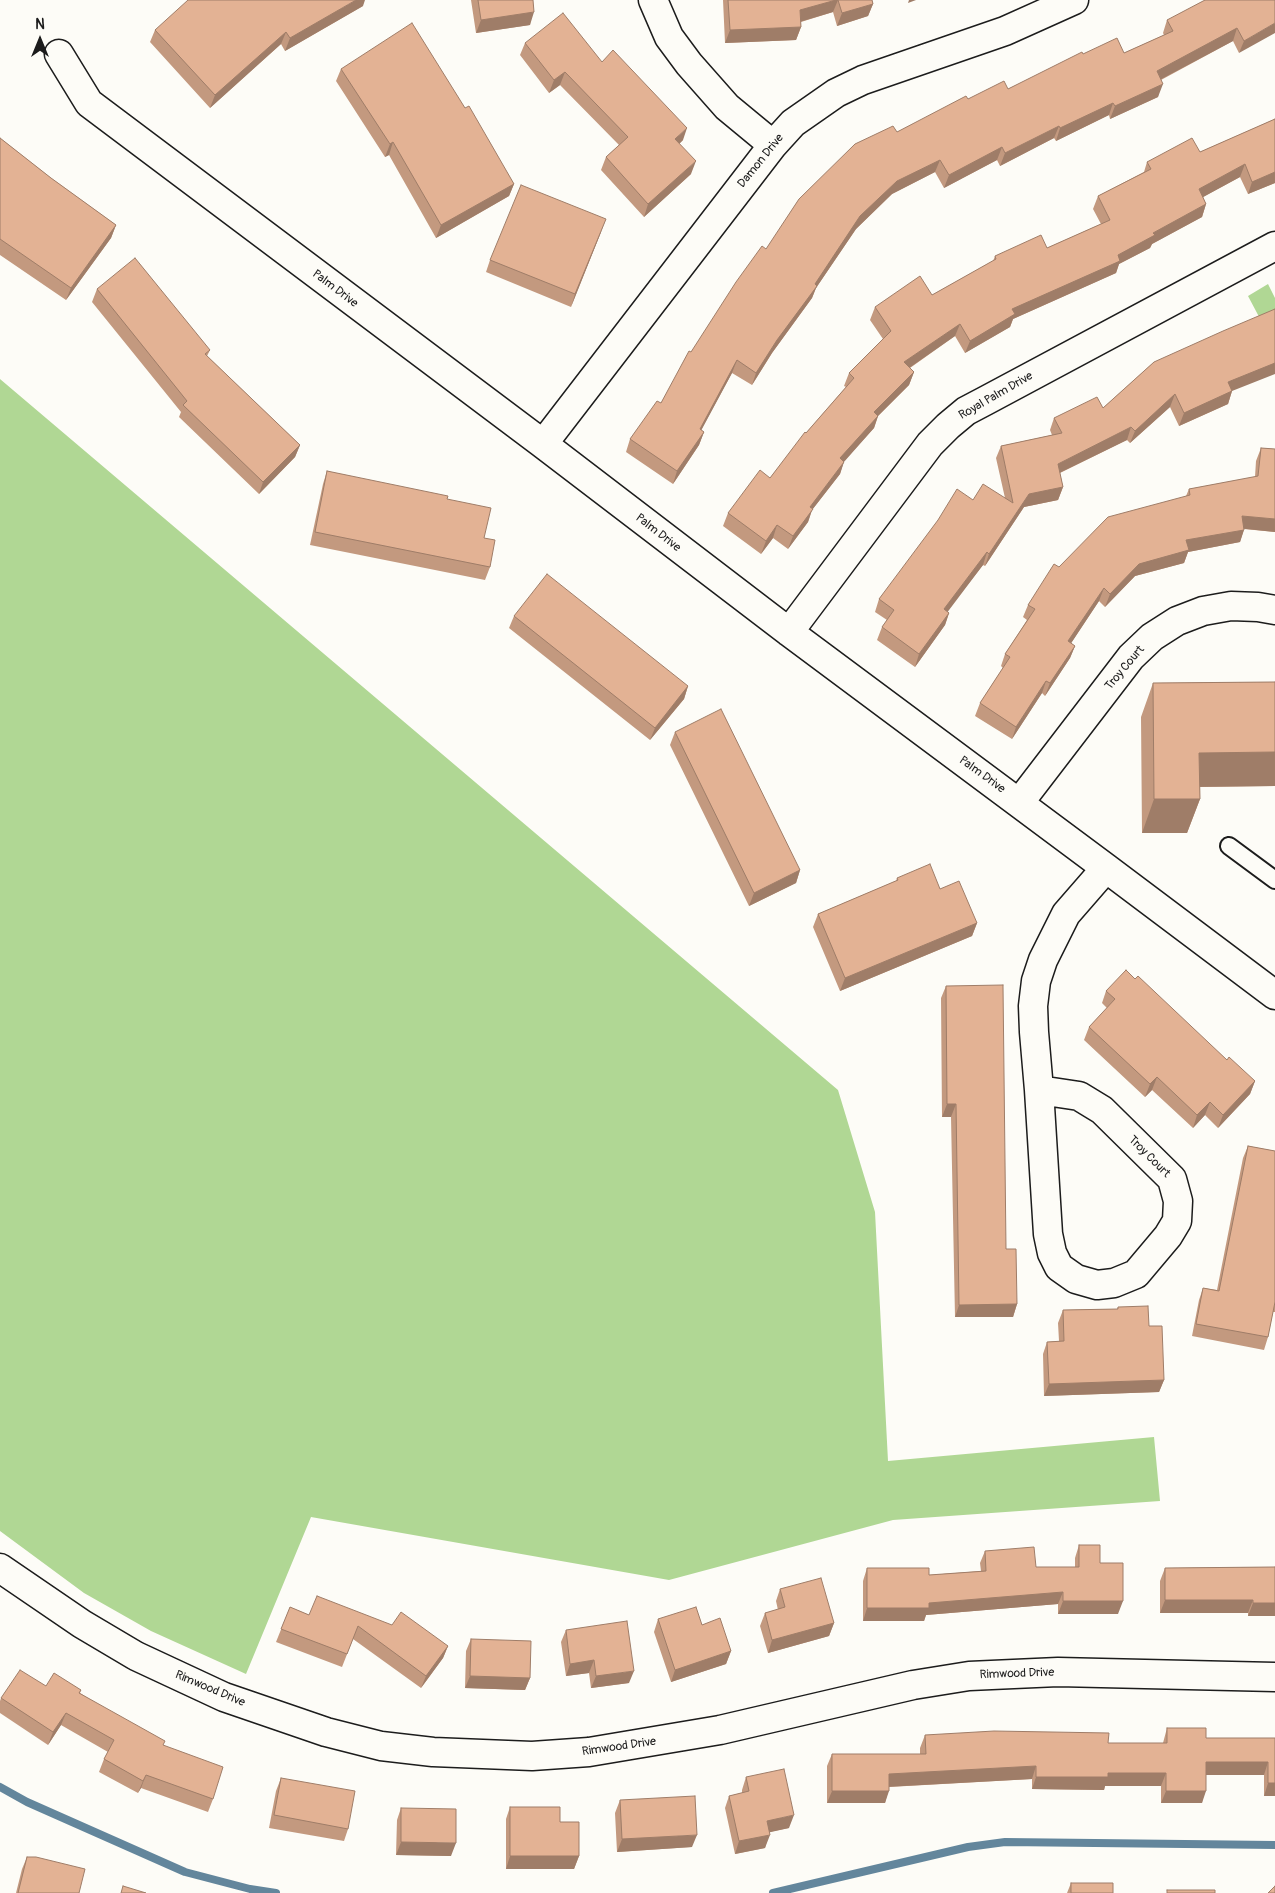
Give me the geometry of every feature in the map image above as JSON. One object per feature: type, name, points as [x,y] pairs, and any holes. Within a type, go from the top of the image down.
[{"type":"street","points":[[653,0],[670,37],[689,64],[727,107],[772,145]]},
{"type":"street","name":"Damon Drive","points":[[543,444],[772,145],[793,123],[836,94],[863,80],[1005,31],[1074,0]]},
{"type":"street","name":"Palm Drive","points":[[59,54],[89,103],[543,444],[789,632],[1275,995]]},
{"type":"street","name":"Royal Palm Drive","points":[[789,632],[930,444],[960,416],[985,400],[1275,246]]},
{"type":"street","name":"Troy Court","points":[[1019,803],[1131,657],[1152,637],[1177,621],[1203,611],[1231,606],[1275,610]]},
{"type":"street","name":"Troy Court","points":[[1039,1090],[1079,1096],[1102,1110],[1159,1164],[1172,1179],[1178,1201],[1176,1221],[1168,1236],[1136,1274],[1114,1283],[1097,1284],[1076,1279],[1059,1268],[1052,1253],[1048,1234],[1034,1032],[1033,1006],[1036,980],[1043,960],[1066,914],[1106,868]]},
{"type":"street","name":"Rimwood Drive","points":[[0,1568],[82,1624],[136,1656],[224,1697],[326,1732],[381,1746],[433,1752],[532,1756],[589,1752],[720,1730],[913,1684],[969,1676],[1058,1672],[1275,1677]]},
{"type":"lane","points":[[1228,846],[1275,880]]},
{"type":"green space","points":[[1268,284],[1275,298],[1275,347],[1248,296]]},
{"type":"green space","points":[[0,379],[838,1090],[875,1212],[888,1461],[1154,1437],[1160,1501],[893,1520],[669,1580],[311,1517],[246,1674],[151,1631],[84,1593],[0,1531]]},
{"type":"building","points":[[188,0],[356,0],[290,38],[286,32],[215,95],[155,30]]},
{"type":"building","points":[[478,0],[533,0],[534,12],[481,20]]},
{"type":"building","points":[[728,0],[836,0],[800,10],[801,27],[730,30]]},
{"type":"building","points":[[838,0],[872,0],[873,4],[842,13]]},
{"type":"building","points":[[1205,0],[1275,0],[1275,23],[1244,41],[1237,28],[1157,71],[1163,84],[1115,106],[1113,103],[1060,128],[1059,126],[1005,153],[1002,147],[949,175],[940,160],[897,181],[860,216],[815,284],[817,286],[777,340],[756,373],[737,360],[700,429],[704,432],[677,471],[630,439],[657,401],[661,403],[689,351],[691,352],[736,282],[762,246],[766,249],[799,199],[855,144],[893,126],[897,132],[966,96],[968,99],[1004,81],[1008,89],[1082,52],[1083,54],[1117,38],[1124,53],[1173,31],[1167,20]]},
{"type":"building","points":[[563,13],[602,62],[613,50],[687,128],[675,139],[696,161],[648,204],[606,157],[628,137],[565,72],[554,80],[525,43]]},
{"type":"building","points":[[412,23],[465,108],[469,106],[514,184],[441,225],[393,142],[390,144],[341,69]]},
{"type":"building","points":[[1275,119],[1275,172],[1252,182],[1245,164],[1199,189],[1206,204],[1118,255],[1120,261],[1012,309],[1015,314],[970,341],[960,324],[904,362],[914,372],[874,412],[878,416],[840,458],[844,462],[810,507],[813,509],[793,536],[777,525],[766,541],[728,513],[760,470],[770,478],[805,432],[854,378],[849,373],[891,331],[875,307],[920,276],[932,295],[996,259],[995,256],[1041,235],[1047,248],[1110,220],[1098,196],[1151,169],[1147,162],[1192,138],[1200,152]]},
{"type":"building","points":[[0,138],[116,225],[71,288],[0,239]]},
{"type":"building","points":[[521,185],[606,219],[575,294],[490,260]]},
{"type":"building","points":[[135,258],[210,350],[205,354],[300,445],[263,482],[183,405],[187,401],[97,289]]},
{"type":"building","points":[[1275,309],[1275,363],[1228,382],[1232,391],[1184,413],[1175,394],[1135,431],[1131,427],[1058,464],[1063,487],[1029,494],[989,554],[987,552],[944,609],[949,613],[919,654],[882,627],[894,610],[879,599],[938,520],[957,489],[973,500],[983,484],[1013,503],[1001,446],[1062,433],[1054,418],[1097,397],[1103,408],[1154,362]]},
{"type":"building","points":[[1261,448],[1275,449],[1275,519],[1242,516],[1244,530],[1186,540],[1189,550],[1139,564],[1110,594],[1104,588],[1068,641],[1075,646],[1050,683],[1046,681],[1016,727],[980,703],[1010,657],[1005,654],[1035,609],[1028,605],[1054,564],[1059,567],[1108,517],[1190,495],[1189,489],[1258,476]]},
{"type":"building","points":[[327,471],[448,496],[447,499],[491,508],[484,538],[495,540],[490,567],[315,532]]},
{"type":"building","points":[[547,574],[688,686],[655,728],[514,616]]},
{"type":"building","points":[[1275,682],[1275,752],[1199,753],[1200,799],[1154,799],[1153,683]]},
{"type":"building","points":[[721,709],[800,870],[754,893],[675,732]]},
{"type":"building","points":[[930,864],[940,889],[959,881],[977,923],[845,978],[818,914],[898,880],[897,878]]},
{"type":"building","points":[[1126,970],[1135,979],[1138,976],[1227,1060],[1229,1057],[1255,1081],[1223,1115],[1210,1102],[1197,1115],[1157,1077],[1150,1084],[1089,1027],[1115,999],[1106,991]]},
{"type":"building","points":[[1003,985],[1006,1249],[1016,1249],[1017,1304],[959,1305],[956,1104],[947,1104],[946,986]]},
{"type":"building","points":[[1248,1146],[1275,1151],[1275,1302],[1268,1337],[1196,1324],[1203,1288],[1219,1291]]},
{"type":"building","points":[[1148,1306],[1149,1326],[1162,1326],[1164,1380],[1049,1384],[1047,1342],[1064,1341],[1063,1310],[1118,1309],[1118,1307]]},
{"type":"building","points":[[1079,1545],[1100,1545],[1100,1563],[1123,1563],[1123,1601],[1063,1601],[1063,1592],[929,1603],[929,1608],[867,1608],[867,1568],[929,1568],[929,1575],[986,1571],[985,1551],[1034,1547],[1036,1567],[1079,1567]]},
{"type":"building","points":[[1275,1567],[1275,1603],[1253,1603],[1253,1600],[1165,1600],[1165,1568]]},
{"type":"building","points":[[821,1578],[834,1623],[772,1640],[765,1613],[785,1607],[780,1589]]},
{"type":"building","points":[[317,1596],[392,1625],[401,1612],[448,1646],[426,1676],[358,1626],[347,1654],[281,1629],[290,1607],[309,1615]]},
{"type":"building","points":[[696,1607],[702,1625],[720,1618],[731,1651],[675,1670],[658,1619]]},
{"type":"building","points":[[627,1621],[634,1671],[596,1676],[594,1660],[570,1664],[566,1630]]},
{"type":"building","points":[[471,1639],[531,1641],[530,1678],[470,1676]]},
{"type":"building","points":[[20,1670],[46,1686],[54,1673],[81,1690],[79,1693],[165,1741],[163,1745],[223,1767],[213,1799],[146,1775],[143,1781],[104,1759],[114,1740],[66,1713],[53,1732],[1,1698]]},
{"type":"building","points":[[1167,1728],[1206,1728],[1206,1738],[1275,1738],[1275,1783],[1268,1783],[1268,1762],[1206,1762],[1206,1791],[1166,1791],[1166,1773],[1108,1773],[1108,1777],[1036,1777],[1036,1766],[889,1774],[889,1791],[832,1791],[832,1754],[926,1754],[925,1735],[994,1731],[1109,1733],[1108,1743],[1167,1743]]},
{"type":"building","points":[[784,1769],[794,1815],[767,1821],[770,1835],[739,1841],[729,1796],[749,1791],[746,1777]]},
{"type":"building","points":[[281,1778],[355,1791],[348,1829],[274,1815]]},
{"type":"building","points":[[695,1796],[697,1835],[622,1839],[620,1800]]},
{"type":"building","points":[[510,1807],[560,1807],[560,1822],[579,1822],[579,1856],[510,1856]]},
{"type":"building","points":[[401,1808],[456,1809],[456,1843],[401,1842]]},
{"type":"building","points":[[27,1857],[36,1857],[85,1869],[79,1893],[18,1893]]},
{"type":"building","points":[[1071,1883],[1113,1883],[1113,1893],[1071,1893]]},
{"type":"building","points":[[123,1886],[146,1893],[121,1893]]},
{"type":"building","points":[[1275,1886],[1275,1893],[1268,1893]]},
{"type":"building","points":[[1167,1890],[1215,1890],[1215,1893],[1167,1893]]},
{"type":"waterway","points":[[0,1787],[27,1802],[185,1872],[250,1889],[276,1893]]},
{"type":"waterway","points":[[773,1893],[968,1847],[1005,1842],[1275,1845]]}]
